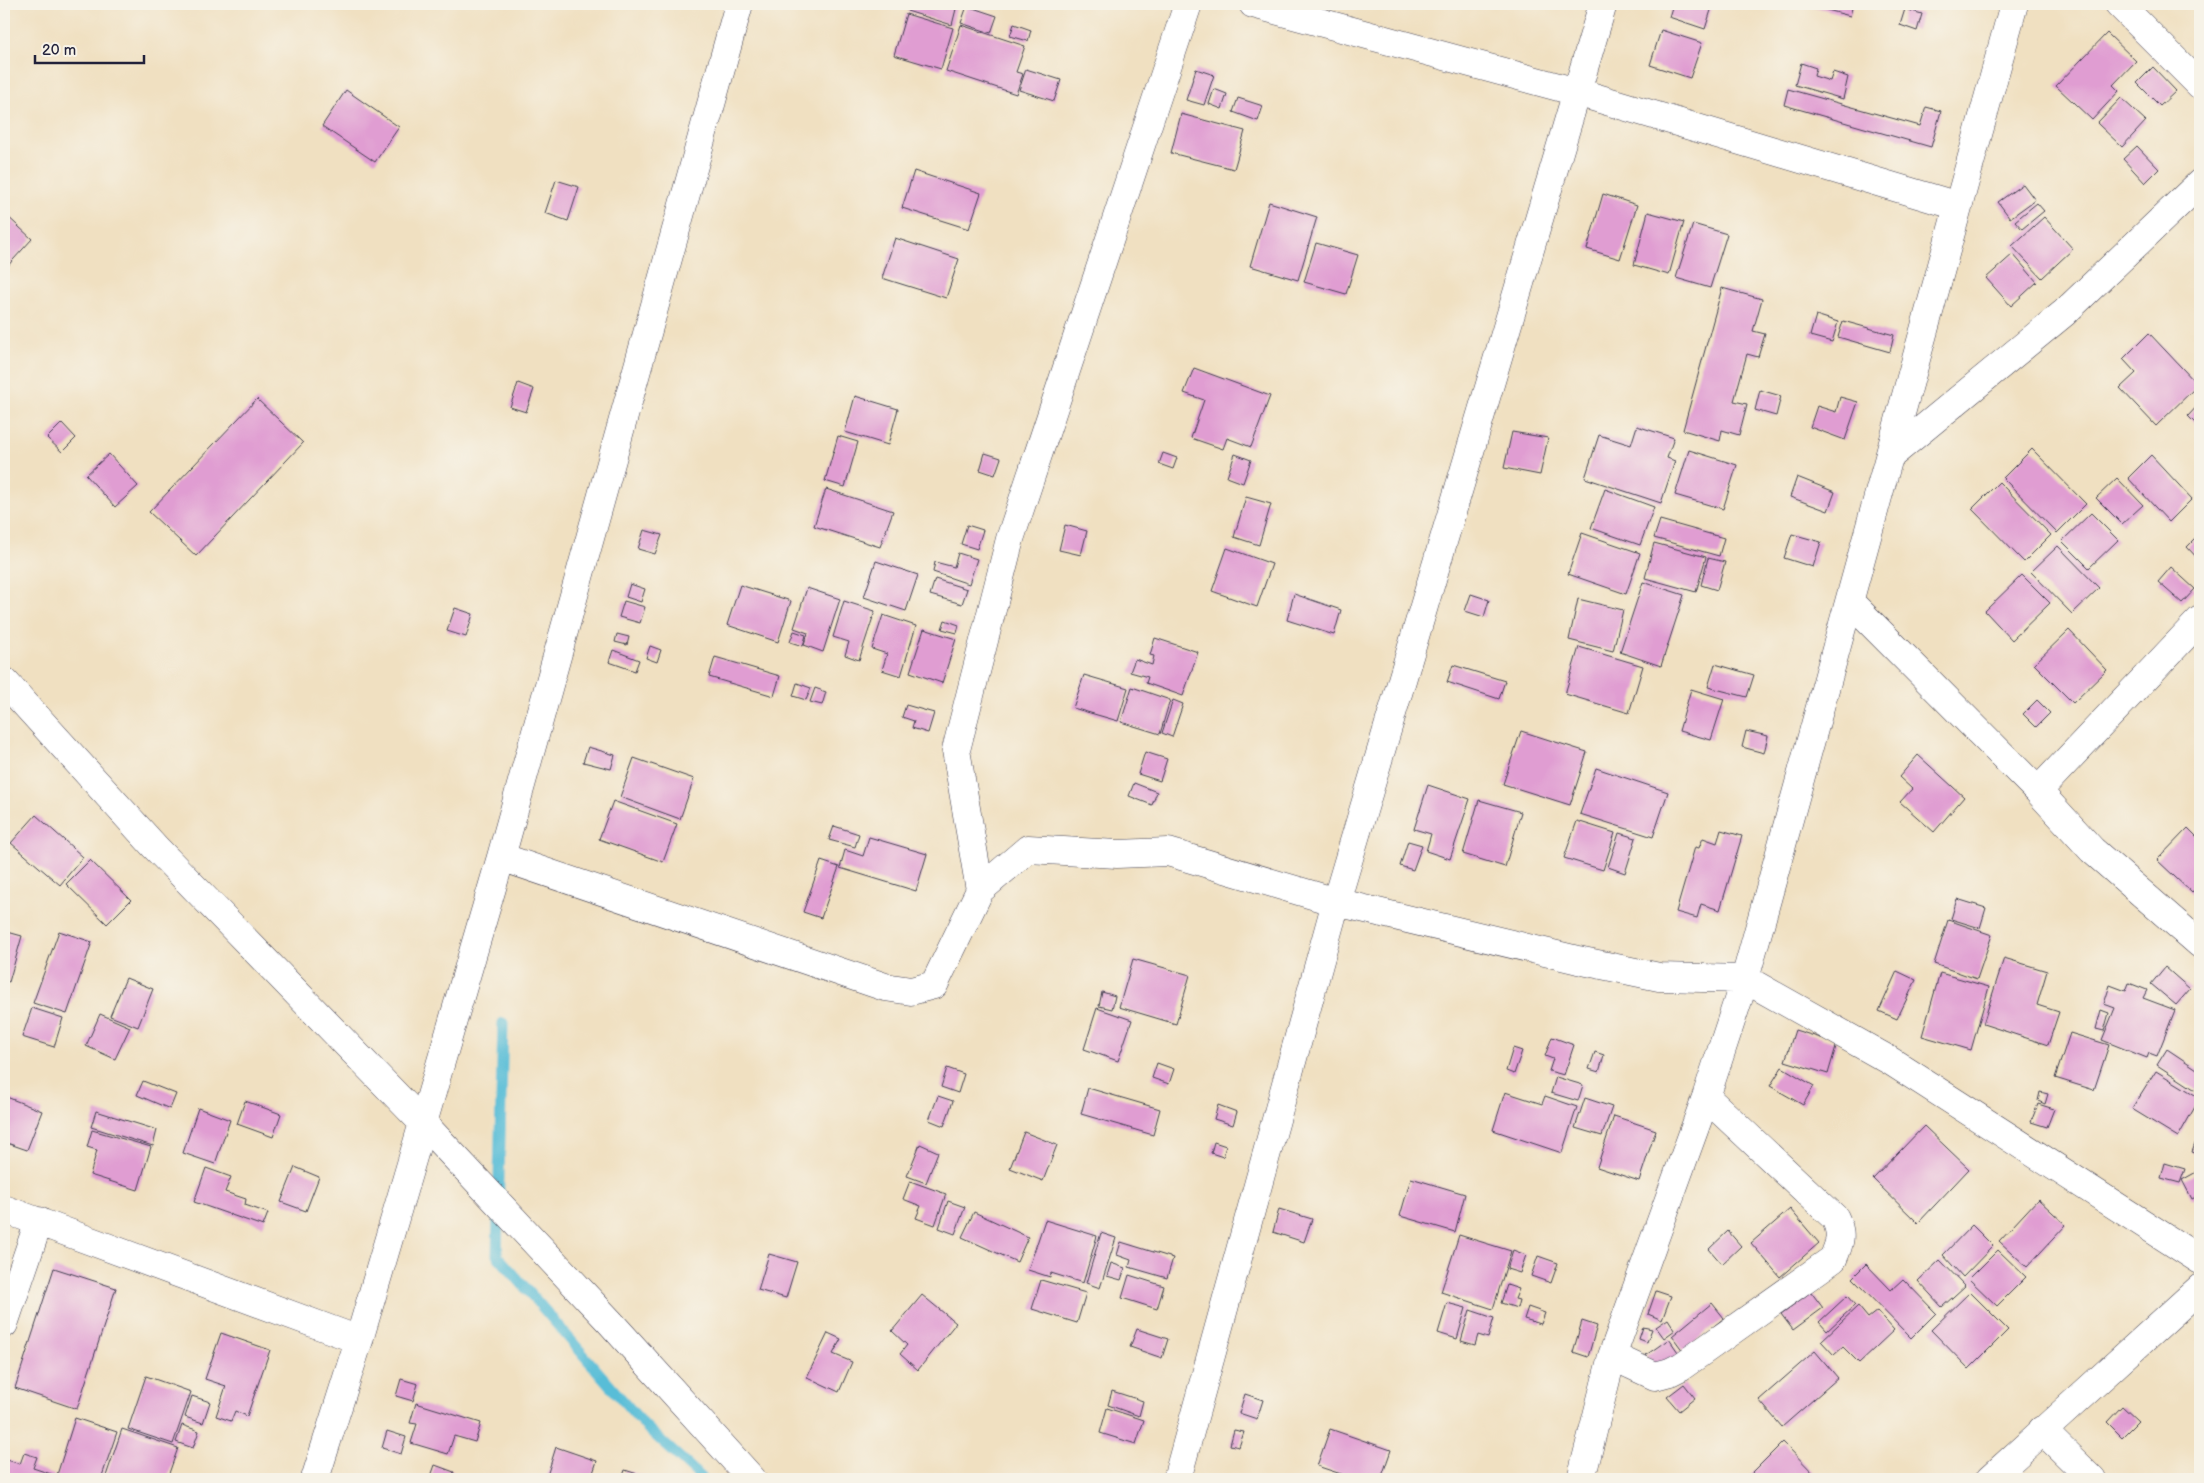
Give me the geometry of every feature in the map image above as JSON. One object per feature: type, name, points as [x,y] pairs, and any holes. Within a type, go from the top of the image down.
[{"type":"street","points":[[315,1479],[359,1340],[501,857],[739,4]]},
{"type":"street","points":[[980,890],[956,750],[1010,539],[1188,4]]},
{"type":"street","points":[[1254,4],[1577,92],[1958,206]]},
{"type":"street","points":[[1177,1479],[1336,902],[1603,4]]},
{"type":"street","points":[[1581,1479],[1612,1356],[1706,1097],[1745,979],[2014,4]]},
{"type":"street","points":[[2118,4],[2200,85]]},
{"type":"street","points":[[1890,456],[2064,313],[2200,183]]},
{"type":"street","points":[[1850,602],[2038,791],[2092,850],[2200,944]]},
{"type":"street","points":[[2038,791],[2200,620]]},
{"type":"street","points":[[4,681],[155,847],[423,1123],[610,1322],[752,1479]]},
{"type":"street","points":[[501,857],[885,987],[911,991],[934,984],[980,890],[1028,849],[1117,854],[1168,852],[1336,902],[1578,960],[1659,977],[1745,979],[1889,1060],[2200,1260]]},
{"type":"street","points":[[1612,1356],[1655,1376],[1670,1372],[1682,1366],[1833,1259],[1841,1242],[1840,1228],[1835,1218],[1706,1097]]},
{"type":"street","points":[[4,1209],[359,1340]]},
{"type":"street","points":[[4,1324],[39,1222]]},
{"type":"street","points":[[1990,1479],[2200,1288]]},
{"type":"street","points":[[2042,1430],[2092,1479]]},
{"type":"building","points":[[909,4],[937,4],[956,9],[952,25],[907,11]]},
{"type":"building","points":[[1673,4],[1713,4],[1705,29],[1669,17]]},
{"type":"building","points":[[1813,4],[1853,4],[1850,16],[1812,6]]},
{"type":"building","points":[[967,6],[997,16],[991,33],[961,23]]},
{"type":"building","points":[[1905,9],[1922,14],[1917,31],[1900,25]]},
{"type":"building","points":[[906,14],[953,28],[941,69],[894,55]]},
{"type":"building","points":[[1014,24],[1031,30],[1028,41],[1010,36]]},
{"type":"building","points":[[961,25],[1025,46],[1016,72],[1023,74],[1016,94],[946,71]]},
{"type":"building","points":[[1661,30],[1702,43],[1690,78],[1650,65]]},
{"type":"building","points":[[2107,33],[2136,61],[2113,85],[2119,91],[2092,120],[2056,86]]},
{"type":"building","points":[[1801,63],[1816,68],[1814,76],[1830,81],[1833,72],[1848,77],[1843,99],[1795,85]]},
{"type":"building","points":[[2153,67],[2176,91],[2160,106],[2137,83]]},
{"type":"building","points":[[1026,69],[1061,80],[1054,101],[1019,90]]},
{"type":"building","points":[[1196,69],[1214,75],[1204,105],[1186,100]]},
{"type":"building","points":[[1214,89],[1227,94],[1222,109],[1209,104]]},
{"type":"building","points":[[1788,89],[1920,126],[1926,107],[1941,111],[1931,147],[1784,105]]},
{"type":"building","points":[[346,90],[399,127],[375,162],[322,126]]},
{"type":"building","points":[[1238,98],[1263,106],[1258,121],[1233,112]]},
{"type":"building","points":[[2121,98],[2146,121],[2122,147],[2097,123]]},
{"type":"building","points":[[1181,114],[1245,131],[1234,169],[1171,153]]},
{"type":"building","points":[[2137,146],[2159,169],[2145,183],[2123,159]]},
{"type":"building","points":[[914,171],[981,193],[969,229],[902,208]]},
{"type":"building","points":[[556,180],[579,187],[568,221],[545,213]]},
{"type":"building","points":[[2023,184],[2035,200],[2010,218],[1998,202]]},
{"type":"building","points":[[1603,194],[1637,205],[1620,259],[1587,249]]},
{"type":"building","points":[[1269,202],[1317,217],[1298,280],[1250,266]]},
{"type":"building","points":[[2037,203],[2044,211],[2022,229],[2015,221]]},
{"type":"building","points":[[1648,212],[1684,222],[1669,275],[1634,265]]},
{"type":"building","points":[[4,213],[32,239],[4,270]]},
{"type":"building","points":[[2044,217],[2073,249],[2042,278],[2012,246]]},
{"type":"building","points":[[1693,224],[1727,234],[1710,288],[1676,278]]},
{"type":"building","points":[[895,238],[959,259],[946,298],[882,278]]},
{"type":"building","points":[[1316,243],[1358,255],[1346,294],[1304,282]]},
{"type":"building","points":[[2013,254],[2037,282],[2011,306],[1986,278]]},
{"type":"building","points":[[1722,288],[1762,299],[1753,331],[1765,334],[1758,357],[1747,354],[1734,401],[1747,404],[1739,435],[1722,430],[1720,441],[1683,430]]},
{"type":"building","points":[[1816,315],[1838,322],[1832,342],[1810,336]]},
{"type":"building","points":[[1843,321],[1894,335],[1890,352],[1838,337]]},
{"type":"building","points":[[2149,333],[2198,385],[2156,426],[2120,388],[2136,373],[2123,359]]},
{"type":"building","points":[[1194,368],[1270,396],[1251,447],[1227,438],[1223,449],[1191,438],[1204,400],[1184,393]]},
{"type":"building","points":[[518,383],[534,389],[526,412],[510,407]]},
{"type":"building","points":[[1760,390],[1781,396],[1776,416],[1755,410]]},
{"type":"building","points":[[855,396],[898,409],[888,445],[845,432]]},
{"type":"building","points":[[1840,397],[1858,402],[1845,440],[1810,427],[1817,406],[1836,412]]},
{"type":"building","points":[[257,399],[303,443],[196,556],[149,512]]},
{"type":"building","points":[[2200,403],[2200,428],[2188,416]]},
{"type":"building","points":[[62,423],[76,438],[62,452],[47,438]]},
{"type":"building","points":[[1637,426],[1674,438],[1667,458],[1675,461],[1661,503],[1585,478],[1599,435],[1631,445]]},
{"type":"building","points":[[1512,432],[1548,438],[1540,475],[1504,468]]},
{"type":"building","points":[[838,436],[858,442],[845,487],[825,481]]},
{"type":"building","points":[[2032,449],[2086,504],[2057,533],[2003,478]]},
{"type":"building","points":[[1689,450],[1737,465],[1723,509],[1675,495]]},
{"type":"building","points":[[985,453],[1001,458],[995,475],[980,470]]},
{"type":"building","points":[[1163,453],[1177,458],[1173,469],[1159,464]]},
{"type":"building","points":[[109,454],[138,486],[115,507],[86,475]]},
{"type":"building","points":[[1235,454],[1251,460],[1243,483],[1227,477]]},
{"type":"building","points":[[2151,455],[2192,499],[2169,522],[2128,478]]},
{"type":"building","points":[[1797,477],[1835,492],[1828,511],[1790,497]]},
{"type":"building","points":[[2117,478],[2143,505],[2122,524],[2096,498]]},
{"type":"building","points":[[1999,482],[2051,535],[2024,562],[1972,509]]},
{"type":"building","points":[[826,489],[893,511],[880,547],[814,526]]},
{"type":"building","points":[[1605,489],[1654,507],[1640,545],[1591,528]]},
{"type":"building","points":[[1246,497],[1271,504],[1259,545],[1234,537]]},
{"type":"building","points":[[2091,513],[2118,540],[2089,568],[2062,541]]},
{"type":"building","points":[[1660,520],[1724,538],[1719,556],[1654,538]]},
{"type":"building","points":[[967,525],[983,530],[977,549],[961,544]]},
{"type":"building","points":[[1065,525],[1087,531],[1081,555],[1059,550]]},
{"type":"building","points":[[644,530],[662,535],[655,554],[638,549]]},
{"type":"building","points":[[1582,533],[1640,553],[1626,594],[1568,574]]},
{"type":"building","points":[[1792,534],[1821,542],[1813,567],[1784,558]]},
{"type":"building","points":[[2198,536],[2200,538],[2200,561],[2187,547]]},
{"type":"building","points":[[1654,543],[1706,557],[1696,592],[1645,578]]},
{"type":"building","points":[[2058,546],[2099,588],[2072,614],[2031,572]]},
{"type":"building","points":[[1227,548],[1272,564],[1257,607],[1212,591]]},
{"type":"building","points":[[958,553],[977,559],[969,584],[933,572],[935,562],[954,567]]},
{"type":"building","points":[[1708,558],[1725,562],[1717,590],[1701,585]]},
{"type":"building","points":[[876,561],[918,575],[906,611],[864,597]]},
{"type":"building","points":[[2171,567],[2195,589],[2182,603],[2158,582]]},
{"type":"building","points":[[2022,575],[2050,603],[2012,640],[1985,611]]},
{"type":"building","points":[[935,579],[967,589],[962,604],[930,595]]},
{"type":"building","points":[[1643,582],[1684,595],[1661,666],[1620,652]]},
{"type":"building","points":[[630,584],[645,589],[641,602],[626,597]]},
{"type":"building","points":[[740,585],[791,601],[778,642],[727,625]]},
{"type":"building","points":[[807,588],[840,599],[823,652],[804,645],[808,633],[794,628]]},
{"type":"building","points":[[1294,594],[1341,610],[1334,635],[1287,620]]},
{"type":"building","points":[[1471,594],[1489,600],[1484,617],[1465,611]]},
{"type":"building","points":[[1578,599],[1623,610],[1613,651],[1569,640]]},
{"type":"building","points":[[624,601],[645,607],[640,623],[619,617]]},
{"type":"building","points":[[844,601],[875,611],[859,660],[845,655],[849,642],[833,637]]},
{"type":"building","points":[[455,608],[473,614],[466,637],[447,631]]},
{"type":"building","points":[[883,615],[916,626],[901,676],[882,670],[887,654],[872,649]]},
{"type":"building","points":[[945,620],[959,625],[957,633],[942,629]]},
{"type":"building","points":[[924,629],[956,639],[942,683],[910,672]]},
{"type":"building","points":[[2069,630],[2107,670],[2073,703],[2034,664]]},
{"type":"building","points":[[794,631],[806,635],[803,646],[790,642]]},
{"type":"building","points":[[617,634],[629,637],[627,645],[615,642]]},
{"type":"building","points":[[1155,638],[1198,652],[1183,696],[1146,683],[1148,677],[1130,672],[1135,659],[1152,665],[1154,656],[1150,655]]},
{"type":"building","points":[[650,646],[661,650],[657,662],[646,658]]},
{"type":"building","points":[[1579,647],[1643,666],[1629,713],[1565,694]]},
{"type":"building","points":[[613,650],[639,660],[635,671],[609,662]]},
{"type":"building","points":[[715,657],[780,676],[774,696],[709,677]]},
{"type":"building","points":[[1715,664],[1754,675],[1747,697],[1708,687]]},
{"type":"building","points":[[1453,665],[1505,681],[1499,699],[1447,682]]},
{"type":"building","points":[[1084,675],[1128,688],[1118,721],[1073,708]]},
{"type":"building","points":[[797,683],[811,688],[806,700],[793,696]]},
{"type":"building","points":[[1132,687],[1170,700],[1160,734],[1121,722]]},
{"type":"building","points":[[815,688],[826,692],[822,705],[810,702]]},
{"type":"building","points":[[1691,689],[1724,699],[1711,740],[1679,731]]},
{"type":"building","points":[[1173,700],[1183,704],[1172,737],[1162,733]]},
{"type":"building","points":[[2037,700],[2050,713],[2036,727],[2023,714]]},
{"type":"building","points":[[906,705],[934,713],[928,733],[912,728],[914,721],[902,717]]},
{"type":"building","points":[[1521,731],[1587,752],[1570,805],[1503,784]]},
{"type":"building","points":[[1746,731],[1768,736],[1764,753],[1742,747]]},
{"type":"building","points":[[588,747],[615,755],[611,769],[583,762]]},
{"type":"building","points":[[1145,752],[1167,759],[1160,781],[1138,774]]},
{"type":"building","points":[[1918,755],[1964,797],[1934,832],[1900,802],[1912,789],[1899,777]]},
{"type":"building","points":[[634,758],[694,779],[680,819],[620,797]]},
{"type":"building","points":[[1596,768],[1668,792],[1653,837],[1580,814]]},
{"type":"building","points":[[1134,783],[1157,792],[1152,805],[1129,796]]},
{"type":"building","points":[[1428,785],[1470,799],[1450,859],[1426,851],[1431,834],[1414,829]]},
{"type":"building","points":[[1479,800],[1521,812],[1505,867],[1463,854]]},
{"type":"building","points":[[613,801],[677,824],[663,862],[599,839]]},
{"type":"building","points":[[36,815],[83,857],[60,885],[11,843]]},
{"type":"building","points":[[1577,821],[1615,833],[1603,870],[1564,858]]},
{"type":"building","points":[[834,826],[859,834],[855,847],[829,840]]},
{"type":"building","points":[[2188,828],[2200,840],[2200,884],[2192,893],[2157,860]]},
{"type":"building","points":[[1721,830],[1742,836],[1720,910],[1701,904],[1697,918],[1676,912],[1695,847],[1699,848],[1703,838],[1717,843]]},
{"type":"building","points":[[1619,833],[1636,838],[1625,873],[1608,867]]},
{"type":"building","points":[[869,837],[927,854],[916,891],[840,868],[845,850],[863,856]]},
{"type":"building","points":[[1408,841],[1422,845],[1413,870],[1400,866]]},
{"type":"building","points":[[90,860],[131,900],[107,924],[66,884]]},
{"type":"building","points":[[821,861],[839,867],[821,918],[803,912]]},
{"type":"building","points":[[1957,899],[1986,908],[1980,928],[1951,919]]},
{"type":"building","points":[[1948,920],[1992,935],[1977,979],[1934,964]]},
{"type":"building","points":[[4,931],[22,936],[9,982],[4,980]]},
{"type":"building","points":[[59,931],[92,942],[67,1014],[33,1003]]},
{"type":"building","points":[[2004,958],[2047,971],[2037,1005],[2059,1012],[2048,1045],[1983,1024]]},
{"type":"building","points":[[1133,959],[1190,975],[1176,1024],[1119,1007]]},
{"type":"building","points":[[2165,967],[2190,989],[2176,1005],[2151,984]]},
{"type":"building","points":[[1897,971],[1916,980],[1897,1019],[1879,1011]]},
{"type":"building","points":[[1940,973],[1989,987],[1971,1050],[1922,1036]]},
{"type":"building","points":[[126,978],[153,989],[138,1027],[110,1016]]},
{"type":"building","points":[[2129,983],[2147,990],[2143,998],[2175,1010],[2157,1056],[2149,1053],[2147,1058],[2102,1040],[2115,1008],[2104,1004],[2110,985],[2126,991]]},
{"type":"building","points":[[1102,992],[1115,996],[1112,1009],[1099,1006]]},
{"type":"building","points":[[32,1008],[63,1018],[54,1047],[22,1037]]},
{"type":"building","points":[[1097,1008],[1132,1020],[1118,1061],[1084,1049]]},
{"type":"building","points":[[2101,1010],[2109,1013],[2104,1031],[2096,1029]]},
{"type":"building","points":[[100,1014],[130,1027],[115,1059],[86,1046]]},
{"type":"building","points":[[1795,1030],[1837,1043],[1828,1074],[1785,1061]]},
{"type":"building","points":[[2070,1033],[2109,1045],[2094,1090],[2055,1078]]},
{"type":"building","points":[[1552,1037],[1574,1045],[1564,1075],[1549,1071],[1553,1059],[1545,1056]]},
{"type":"building","points":[[1513,1048],[1522,1051],[1514,1074],[1506,1071]]},
{"type":"building","points":[[2167,1049],[2200,1071],[2200,1093],[2157,1065]]},
{"type":"building","points":[[1595,1052],[1604,1055],[1599,1072],[1589,1069]]},
{"type":"building","points":[[1157,1063],[1174,1069],[1169,1084],[1152,1078]]},
{"type":"building","points":[[1782,1067],[1814,1086],[1803,1105],[1770,1086]]},
{"type":"building","points":[[947,1068],[964,1074],[958,1093],[941,1087]]},
{"type":"building","points":[[2156,1071],[2200,1098],[2178,1137],[2132,1109]]},
{"type":"building","points":[[1556,1077],[1583,1085],[1578,1101],[1551,1093]]},
{"type":"building","points":[[143,1081],[176,1094],[170,1109],[137,1095]]},
{"type":"building","points":[[1088,1088],[1160,1109],[1153,1135],[1081,1114]]},
{"type":"building","points":[[1505,1092],[1542,1104],[1545,1096],[1577,1107],[1562,1153],[1493,1130]]},
{"type":"building","points":[[2040,1092],[2048,1094],[2045,1104],[2038,1101]]},
{"type":"building","points":[[4,1096],[42,1111],[27,1150],[4,1142]]},
{"type":"building","points":[[938,1096],[953,1101],[944,1126],[929,1120]]},
{"type":"building","points":[[1585,1098],[1612,1107],[1602,1136],[1575,1128]]},
{"type":"building","points":[[245,1101],[281,1114],[273,1137],[237,1124]]},
{"type":"building","points":[[2038,1104],[2054,1109],[2047,1127],[2031,1122]]},
{"type":"building","points":[[1218,1105],[1237,1112],[1233,1125],[1214,1119]]},
{"type":"building","points":[[198,1108],[230,1120],[215,1164],[183,1153]]},
{"type":"building","points":[[96,1111],[157,1130],[153,1146],[91,1127]]},
{"type":"building","points":[[1614,1116],[1656,1130],[1639,1181],[1597,1167]]},
{"type":"building","points":[[1924,1126],[1969,1169],[1918,1223],[1873,1179]]},
{"type":"building","points":[[92,1130],[151,1147],[138,1190],[90,1175],[97,1150],[87,1147]]},
{"type":"building","points":[[2200,1131],[2200,1155],[2192,1152]]},
{"type":"building","points":[[1024,1132],[1057,1145],[1043,1181],[1010,1168]]},
{"type":"building","points":[[1214,1142],[1226,1146],[1223,1157],[1211,1153]]},
{"type":"building","points":[[920,1144],[938,1152],[926,1183],[907,1176]]},
{"type":"building","points":[[2165,1163],[2185,1169],[2180,1183],[2161,1178]]},
{"type":"building","points":[[295,1167],[319,1177],[306,1211],[281,1202]]},
{"type":"building","points":[[206,1168],[231,1177],[225,1192],[246,1199],[245,1205],[268,1213],[263,1226],[194,1202]]},
{"type":"building","points":[[2200,1170],[2200,1195],[2192,1199],[2182,1180]]},
{"type":"building","points":[[1411,1178],[1465,1194],[1455,1232],[1400,1216]]},
{"type":"building","points":[[910,1181],[946,1194],[935,1225],[916,1218],[921,1206],[903,1199]]},
{"type":"building","points":[[2038,1199],[2066,1225],[2027,1267],[1999,1241]]},
{"type":"building","points":[[948,1201],[965,1207],[955,1234],[939,1228]]},
{"type":"building","points":[[1279,1209],[1312,1219],[1304,1242],[1273,1232]]},
{"type":"building","points":[[1790,1209],[1819,1243],[1780,1277],[1751,1243]]},
{"type":"building","points":[[974,1212],[1028,1237],[1017,1262],[962,1237]]},
{"type":"building","points":[[1045,1220],[1097,1236],[1083,1283],[1051,1273],[1050,1277],[1028,1270]]},
{"type":"building","points":[[1972,1225],[1993,1246],[1963,1277],[1943,1255]]},
{"type":"building","points":[[1728,1231],[1741,1246],[1722,1264],[1709,1249]]},
{"type":"building","points":[[1101,1233],[1116,1238],[1100,1288],[1086,1283]]},
{"type":"building","points":[[1459,1235],[1511,1251],[1493,1309],[1441,1292]]},
{"type":"building","points":[[1121,1242],[1173,1258],[1167,1278],[1129,1267],[1131,1260],[1117,1255]]},
{"type":"building","points":[[1513,1250],[1526,1255],[1520,1273],[1507,1269]]},
{"type":"building","points":[[1998,1250],[2026,1277],[1997,1306],[1969,1279]]},
{"type":"building","points":[[769,1254],[797,1262],[786,1298],[758,1290]]},
{"type":"building","points":[[1538,1256],[1558,1263],[1551,1283],[1531,1276]]},
{"type":"building","points":[[1940,1260],[1965,1286],[1942,1307],[1918,1281]]},
{"type":"building","points":[[1111,1263],[1125,1268],[1121,1280],[1107,1276]]},
{"type":"building","points":[[1866,1264],[1891,1290],[1903,1279],[1936,1313],[1911,1338],[1852,1278]]},
{"type":"building","points":[[54,1268],[116,1288],[77,1409],[15,1388]]},
{"type":"building","points":[[1129,1275],[1164,1286],[1157,1309],[1122,1298]]},
{"type":"building","points":[[1041,1280],[1086,1293],[1077,1323],[1032,1309]]},
{"type":"building","points":[[1507,1285],[1519,1289],[1515,1299],[1519,1300],[1517,1308],[1501,1303]]},
{"type":"building","points":[[1656,1291],[1671,1296],[1662,1320],[1648,1314]]},
{"type":"building","points":[[1811,1292],[1823,1308],[1793,1330],[1781,1314]]},
{"type":"building","points":[[1970,1292],[2008,1330],[1969,1369],[1931,1330]]},
{"type":"building","points":[[922,1295],[956,1323],[918,1370],[900,1354],[907,1345],[892,1331]]},
{"type":"building","points":[[1847,1296],[1855,1305],[1827,1331],[1819,1322]]},
{"type":"building","points":[[1447,1303],[1466,1308],[1457,1339],[1438,1333]]},
{"type":"building","points":[[1712,1303],[1724,1318],[1683,1351],[1672,1336]]},
{"type":"building","points":[[1858,1306],[1868,1318],[1877,1311],[1894,1330],[1859,1363],[1843,1347],[1834,1355],[1821,1341]]},
{"type":"building","points":[[1528,1307],[1545,1313],[1541,1324],[1524,1319]]},
{"type":"building","points":[[1470,1310],[1494,1318],[1488,1338],[1478,1335],[1475,1345],[1461,1341]]},
{"type":"building","points":[[1668,1319],[1675,1330],[1664,1338],[1656,1327]]},
{"type":"building","points":[[1582,1321],[1597,1326],[1588,1357],[1573,1352]]},
{"type":"building","points":[[1643,1327],[1652,1329],[1647,1342],[1639,1339]]},
{"type":"building","points":[[1137,1329],[1168,1339],[1162,1358],[1130,1347]]},
{"type":"building","points":[[221,1333],[270,1350],[247,1416],[235,1411],[231,1421],[216,1416],[226,1386],[205,1379]]},
{"type":"building","points":[[828,1333],[841,1339],[833,1354],[852,1362],[839,1392],[807,1377]]},
{"type":"building","points":[[1669,1339],[1680,1355],[1657,1371],[1646,1355]]},
{"type":"building","points":[[1815,1351],[1838,1378],[1782,1427],[1759,1400]]},
{"type":"building","points":[[146,1376],[191,1392],[173,1444],[128,1429]]},
{"type":"building","points":[[401,1379],[418,1384],[413,1401],[396,1396]]},
{"type":"building","points":[[1684,1384],[1695,1398],[1679,1411],[1667,1397]]},
{"type":"building","points":[[1112,1391],[1143,1401],[1139,1416],[1108,1405]]},
{"type":"building","points":[[1245,1394],[1263,1400],[1257,1419],[1239,1413]]},
{"type":"building","points":[[192,1396],[210,1402],[203,1423],[185,1417]]},
{"type":"building","points":[[416,1403],[481,1423],[475,1442],[454,1436],[448,1454],[411,1443],[417,1424],[410,1423]]},
{"type":"building","points":[[2122,1406],[2138,1421],[2122,1437],[2107,1422]]},
{"type":"building","points":[[1107,1408],[1144,1420],[1136,1444],[1100,1433]]},
{"type":"building","points":[[75,1418],[117,1432],[101,1479],[56,1478]]},
{"type":"building","points":[[182,1425],[199,1431],[193,1448],[176,1442]]},
{"type":"building","points":[[122,1429],[178,1448],[167,1479],[105,1479]]},
{"type":"building","points":[[1330,1429],[1391,1450],[1381,1479],[1356,1479],[1317,1466]]},
{"type":"building","points":[[1234,1430],[1244,1432],[1239,1447],[1230,1445]]},
{"type":"building","points":[[387,1431],[406,1437],[401,1454],[382,1448]]},
{"type":"building","points":[[1783,1442],[1819,1479],[1753,1479],[1749,1476]]},
{"type":"building","points":[[556,1447],[597,1461],[591,1479],[546,1479]]},
{"type":"building","points":[[24,1453],[37,1457],[33,1468],[54,1475],[53,1479],[4,1479],[4,1459],[20,1464]]},
{"type":"building","points":[[435,1465],[454,1472],[452,1479],[430,1479]]},
{"type":"building","points":[[625,1470],[653,1479],[622,1479]]},
{"type":"building","points":[[374,1475],[386,1479],[372,1479]]},
{"type":"waterway","points":[[503,1023],[497,1255],[645,1426],[703,1479]]}]
